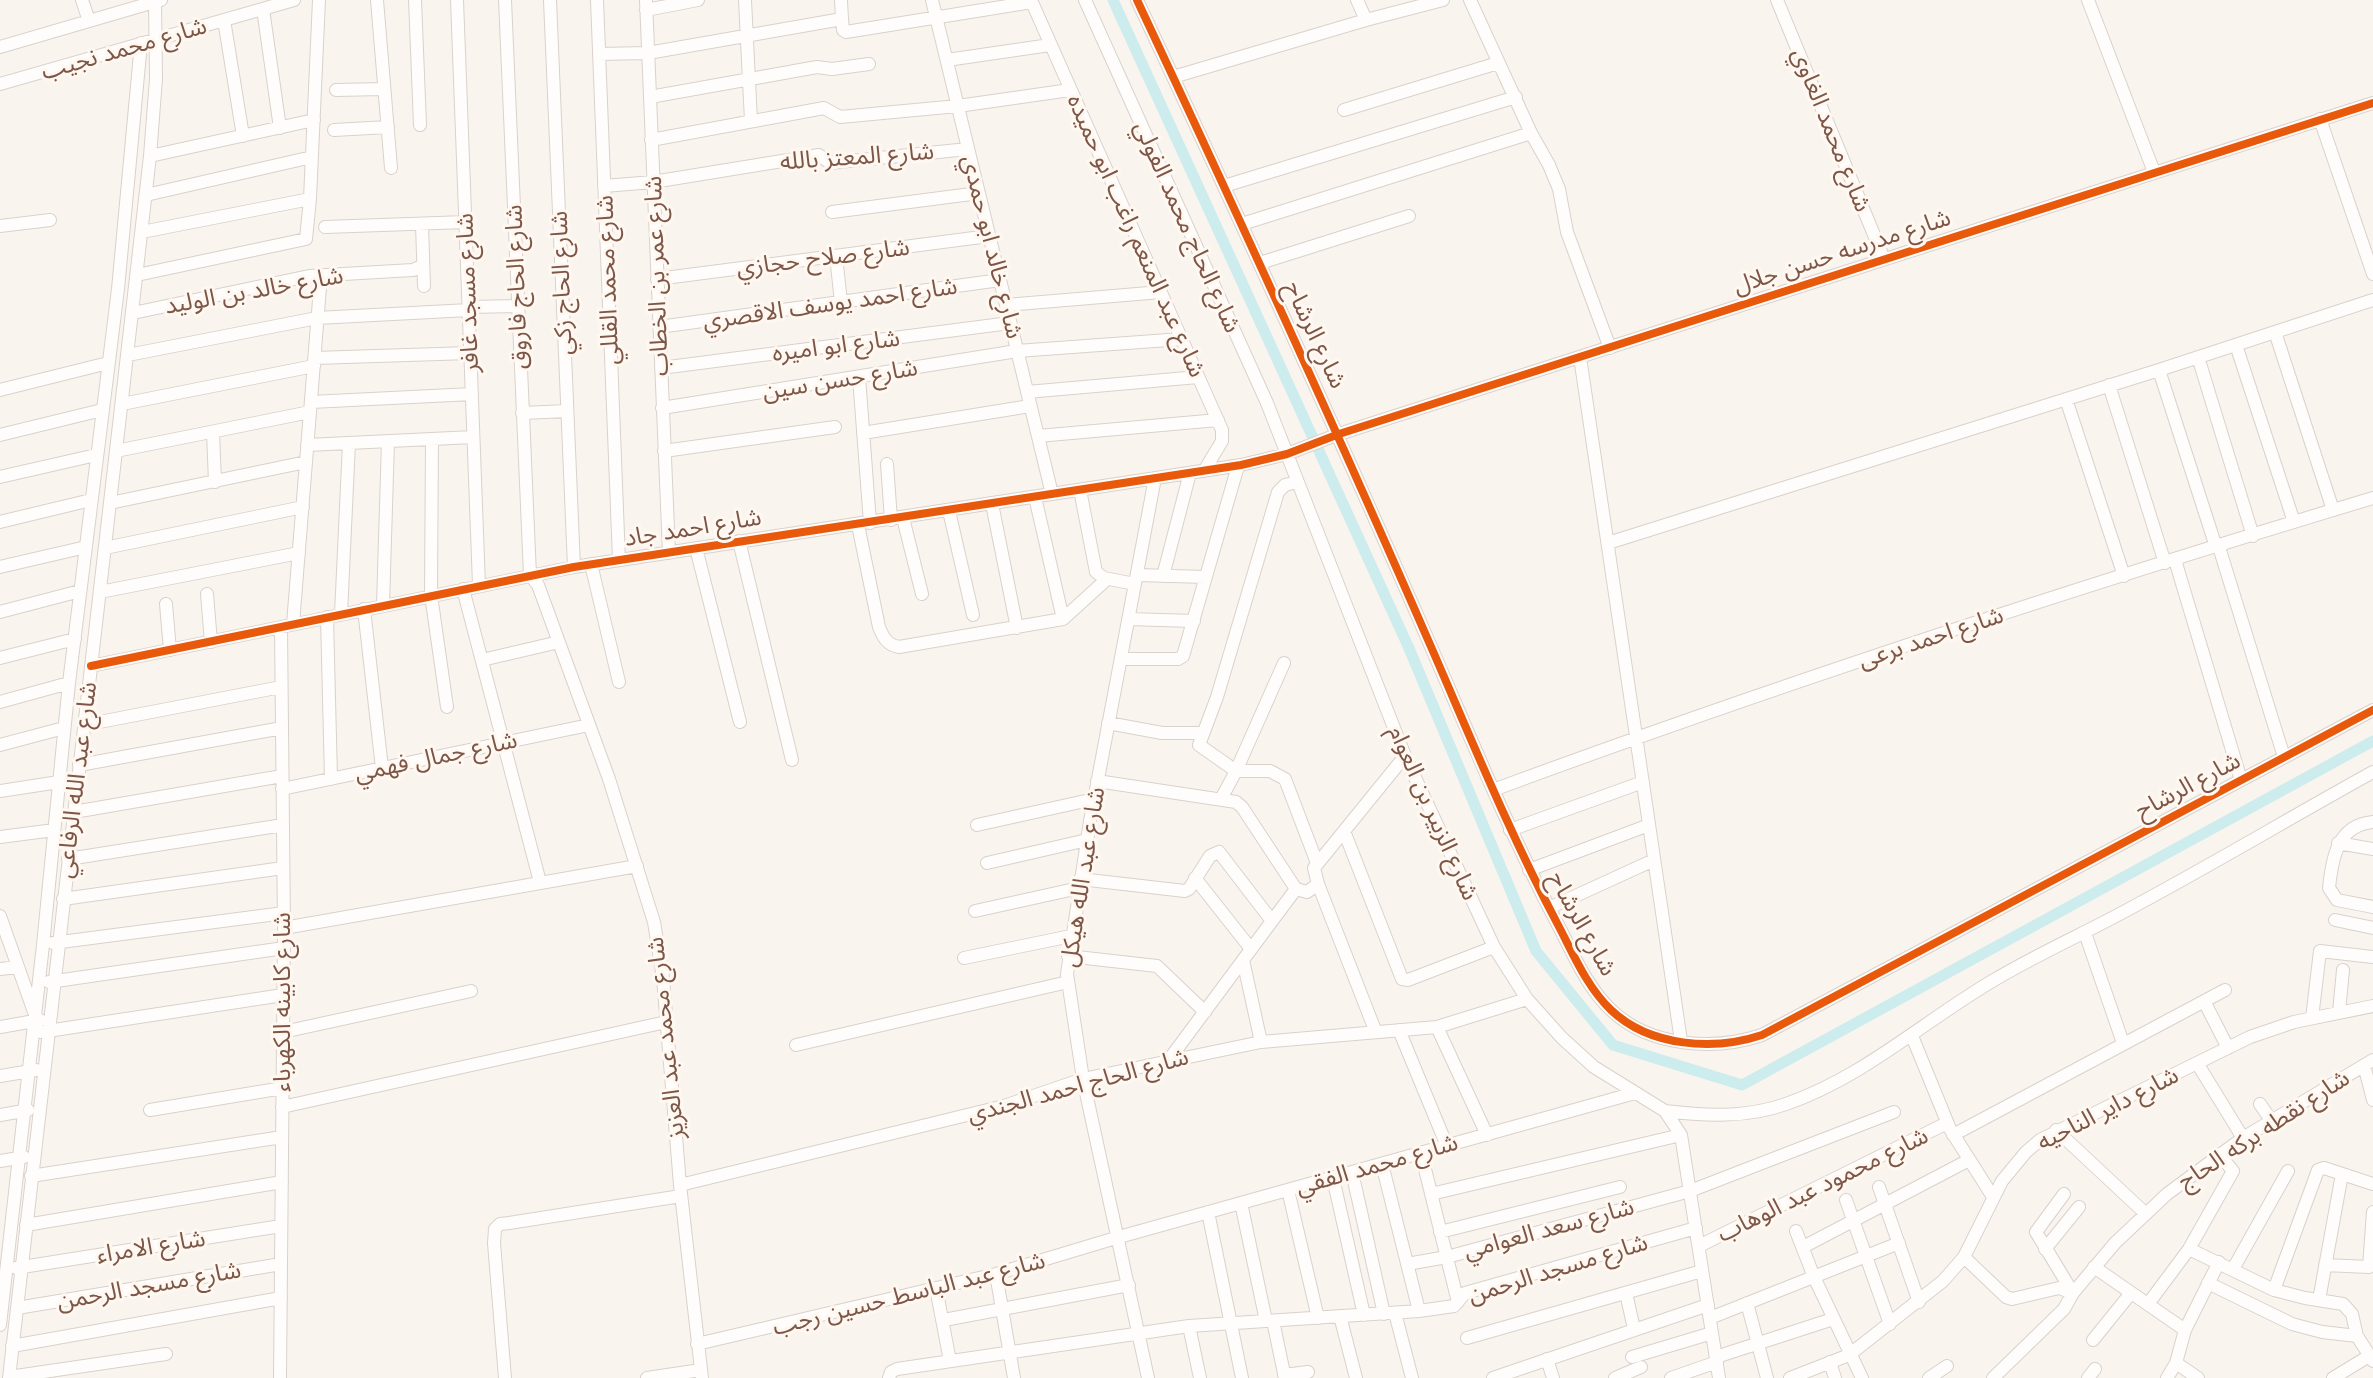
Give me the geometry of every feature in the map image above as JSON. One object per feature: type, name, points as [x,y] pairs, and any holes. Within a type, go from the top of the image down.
[{"type":"street","points":[[82,0],[89,21]]},
{"type":"street","name":"شارع محمد نجيب","points":[[0,85],[294,0]]},
{"type":"street","points":[[137,275],[306,239],[319,0]]},
{"type":"street","points":[[377,0],[391,168]]},
{"type":"street","points":[[415,0],[420,125]]},
{"type":"street","name":"شارع مسجد غافر","points":[[457,0],[479,585]]},
{"type":"street","name":"شارع الحاج فاروق","points":[[505,0],[530,575]]},
{"type":"street","name":"شارع الحاج زكي","points":[[550,0],[574,567]]},
{"type":"street","name":"شارع محمد القللي","points":[[597,0],[619,560]]},
{"type":"street","points":[[646,5],[698,0]]},
{"type":"street","points":[[745,0],[751,121]]},
{"type":"street","points":[[841,0],[846,32],[1032,1]]},
{"type":"street","name":"شارع خالد ابو حمدي","points":[[932,0],[1052,494]]},
{"type":"street","name":"شارع الحاج محمد الفولي","points":[[1085,0],[1267,403],[1287,454]]},
{"type":"street","name":"شارع الرشاح","points":[[1137,0],[1339,434],[1529,870],[1591,986],[1609,1008],[1630,1025],[1649,1034],[1681,1041],[1722,1044],[1762,1035],[2373,710]]},
{"type":"street","points":[[1357,0],[1366,20]]},
{"type":"street","points":[[1173,77],[1443,0]]},
{"type":"street","points":[[1470,0],[1559,189],[1567,232],[1610,348]]},
{"type":"street","name":"شارع محمد الغاوي","points":[[1777,0],[1884,259]]},
{"type":"street","points":[[2088,0],[2154,172]]},
{"type":"street","name":"شارع محمد نجيب","points":[[0,47],[89,21],[132,4],[158,1]]},
{"type":"street","name":"شارع عبد الله الرفاعي","points":[[9,1378],[142,232],[150,156],[158,1]]},
{"type":"street","name":"شارع عبد المنعم راغب ابو حميده","points":[[1032,1],[1218,420]]},
{"type":"street","name":"شارع عمر بن الخطاب","points":[[646,5],[669,553]]},
{"type":"street","points":[[263,9],[280,128]]},
{"type":"street","points":[[599,54],[648,53],[842,19]]},
{"type":"street","points":[[224,20],[243,136]]},
{"type":"street","name":"شارع عبد الله الرفاعي","points":[[0,1323],[3,1270],[14,1203],[39,983],[69,683],[120,274],[141,43]]},
{"type":"street","points":[[947,60],[1050,45]]},
{"type":"street","points":[[1344,110],[1498,63]]},
{"type":"street","points":[[650,97],[817,67],[832,69],[869,64]]},
{"type":"street","points":[[336,90],[384,89]]},
{"type":"street","points":[[651,140],[824,108],[840,117],[958,106],[1070,90]]},
{"type":"street","points":[[1224,186],[1516,97]]},
{"type":"street","name":"شارع مدرسه حسن جلال","points":[[1304,448],[1339,434],[2373,103]]},
{"type":"street","points":[[2320,119],[2373,274]]},
{"type":"street","points":[[150,156],[314,120]]},
{"type":"street","points":[[334,130],[388,127]]},
{"type":"street","points":[[1242,224],[1531,133]]},
{"type":"street","name":"شارع المعتز بالله","points":[[604,186],[653,182],[819,155],[830,163],[968,149]]},
{"type":"street","points":[[146,195],[312,157]]},
{"type":"street","points":[[832,212],[979,193]]},
{"type":"street","points":[[142,232],[310,199]]},
{"type":"street","points":[[1260,263],[1409,216]]},
{"type":"street","points":[[0,226],[50,220]]},
{"type":"street","points":[[325,227],[466,222]]},
{"type":"street","points":[[422,224],[424,286]]},
{"type":"street","name":"شارع صلاح حجازي","points":[[657,279],[989,236]]},
{"type":"street","points":[[836,256],[841,302]]},
{"type":"street","name":"شارع خالد بن الوليد","points":[[133,313],[321,275],[413,270],[422,266]]},
{"type":"street","name":"شارع كابينه الكهرباء","points":[[280,1378],[284,948],[281,687],[299,553],[321,275]]},
{"type":"street","name":"شارع احمد يوسف الاقصري","points":[[659,327],[1000,280]]},
{"type":"street","points":[[1006,305],[1161,292]]},
{"type":"street","points":[[1608,543],[2373,300]]},
{"type":"street","points":[[128,355],[317,318],[518,306]]},
{"type":"street","name":"شارع ابو اميره","points":[[661,368],[1010,323]]},
{"type":"street","points":[[2275,332],[2333,510]]},
{"type":"street","name":"شارع حسن سين","points":[[662,408],[1017,351],[1182,339]]},
{"type":"street","points":[[2236,345],[2294,522]]},
{"type":"street","points":[[122,404],[314,362],[470,353]]},
{"type":"street","points":[[1580,357],[1681,1041]]},
{"type":"street","points":[[2198,357],[2253,536]]},
{"type":"street","points":[[0,390],[108,363]]},
{"type":"street","points":[[2159,370],[2284,757]]},
{"type":"street","points":[[859,377],[864,524],[879,627],[892,646],[1063,619],[1107,579]]},
{"type":"street","points":[[1027,392],[1198,377]]},
{"type":"street","points":[[2109,385],[2241,780]]},
{"type":"street","points":[[116,451],[213,433],[310,407],[472,394]]},
{"type":"street","points":[[2066,399],[2124,576]]},
{"type":"street","points":[[863,433],[1030,406]]},
{"type":"street","points":[[0,435],[102,410]]},
{"type":"street","points":[[522,413],[567,411]]},
{"type":"street","points":[[1038,436],[1218,420],[1223,436],[1204,471]]},
{"type":"street","points":[[664,451],[835,427]]},
{"type":"street","points":[[213,433],[215,482]]},
{"type":"street","points":[[307,445],[473,437]]},
{"type":"street","points":[[432,439],[431,595],[447,707]]},
{"type":"street","points":[[383,605],[388,441]]},
{"type":"street","points":[[341,614],[349,443]]},
{"type":"street","name":"شارع احمد جاد","points":[[91,666],[574,567],[1238,466],[1304,448]]},
{"type":"street","name":"شارع الزبير بن العوام","points":[[1287,454],[1405,756],[1494,947],[1527,999],[1594,1067],[1665,1111]]},
{"type":"street","points":[[0,477],[96,455]]},
{"type":"street","points":[[110,503],[306,462]]},
{"type":"street","points":[[887,464],[897,519],[922,594]]},
{"type":"street","points":[[1121,659],[1180,659],[1194,621],[1238,466]]},
{"type":"street","points":[[1163,576],[1190,473]]},
{"type":"street","name":"شارع عبد الله هيكل","points":[[1148,1378],[1083,1079],[1068,982],[1068,956],[1097,781],[1155,478]]},
{"type":"street","points":[[1297,482],[1285,485],[1278,492],[1217,697],[1199,743],[1201,748],[1236,771],[1270,771],[1285,779],[1317,863]]},
{"type":"street","points":[[1080,490],[1095,568],[1101,577],[1206,577]]},
{"type":"street","points":[[1035,497],[1063,619]]},
{"type":"street","name":"شارع احمد برعى","points":[[1493,790],[1636,737],[1919,640],[2373,498]]},
{"type":"street","points":[[0,522],[91,500]]},
{"type":"street","points":[[992,504],[1017,628]]},
{"type":"street","points":[[105,548],[303,507]]},
{"type":"street","points":[[949,511],[973,615]]},
{"type":"street","points":[[739,541],[792,760]]},
{"type":"street","points":[[0,567],[86,547]]},
{"type":"street","points":[[696,548],[740,722]]},
{"type":"street","points":[[100,592],[299,553]]},
{"type":"street","points":[[591,564],[619,682]]},
{"type":"street","name":"شارع محمد عبد العزيز","points":[[530,575],[538,585],[589,725],[654,922],[702,1374]]},
{"type":"street","points":[[463,589],[540,882]]},
{"type":"street","points":[[0,610],[80,591]]},
{"type":"street","points":[[207,594],[211,642]]},
{"type":"street","points":[[166,604],[170,650]]},
{"type":"street","points":[[364,609],[382,768]]},
{"type":"street","points":[[327,617],[331,779]]},
{"type":"street","points":[[1128,619],[1194,621]]},
{"type":"street","points":[[0,658],[75,639]]},
{"type":"street","points":[[482,660],[559,642]]},
{"type":"street","points":[[1221,799],[1284,663]]},
{"type":"street","points":[[0,702],[69,683]]},
{"type":"street","points":[[84,725],[281,687]]},
{"type":"street","points":[[1108,723],[1162,733],[1203,733]]},
{"type":"street","name":"شارع جمال فهمي","points":[[74,812],[331,779],[589,725]]},
{"type":"street","points":[[0,745],[64,728]]},
{"type":"street","points":[[79,765],[282,728]]},
{"type":"street","points":[[1375,1030],[1314,871],[1317,863],[1405,756]]},
{"type":"street","points":[[1665,1111],[1724,1115],[1781,1105],[1809,1095],[1862,1068],[1972,992],[2085,933],[2373,772]]},
{"type":"street","points":[[1097,781],[1236,802],[1296,889],[1307,892],[1318,884]]},
{"type":"street","points":[[0,791],[59,782]]},
{"type":"street","points":[[1510,830],[1643,782]]},
{"type":"street","points":[[977,825],[1094,799]]},
{"type":"street","points":[[2373,822],[2353,828],[2338,843],[2329,885],[2331,896],[2337,900],[2373,907]]},
{"type":"street","points":[[68,859],[283,825]]},
{"type":"street","points":[[1529,870],[1649,825]]},
{"type":"street","points":[[0,837],[54,830]]},
{"type":"street","points":[[1344,831],[1402,979],[1408,980],[1494,947]]},
{"type":"street","points":[[987,863],[1087,840]]},
{"type":"street","points":[[2338,843],[2373,849]]},
{"type":"street","points":[[975,911],[1080,884],[1185,891],[1210,856],[1221,853],[1272,921]]},
{"type":"street","points":[[1549,908],[1654,860]]},
{"type":"street","points":[[284,928],[637,866]]},
{"type":"street","points":[[63,899],[283,868]]},
{"type":"street","points":[[1195,878],[1251,949]]},
{"type":"street","points":[[1168,1061],[1296,889]]},
{"type":"street","points":[[43,945],[284,913]]},
{"type":"street","points":[[0,919],[34,1023]]},
{"type":"street","points":[[2335,920],[2373,928]]},
{"type":"street","points":[[2085,933],[2123,1043]]},
{"type":"street","points":[[964,958],[1071,936]]},
{"type":"street","points":[[39,983],[284,948]]},
{"type":"street","points":[[2312,1018],[2320,951],[2373,957]]},
{"type":"street","points":[[1068,956],[1157,966],[1205,1012]]},
{"type":"street","points":[[1243,960],[1261,1042]]},
{"type":"street","points":[[0,969],[18,967]]},
{"type":"street","points":[[2339,1012],[2343,970]]},
{"type":"street","points":[[796,1045],[1068,982]]},
{"type":"street","points":[[1953,1135],[2225,990]]},
{"type":"street","points":[[283,1032],[471,991]]},
{"type":"street","points":[[0,1027],[34,1023],[49,1025],[283,995]]},
{"type":"street","name":"شارع الحاج احمد الجندي","points":[[505,1378],[494,1243],[495,1229],[500,1224],[681,1190],[1004,1106],[1083,1079],[1261,1042],[1437,1027],[1527,999]]},
{"type":"street","points":[[2204,1001],[2228,1048]]},
{"type":"street","name":"شارع داير الناحيه","points":[[1790,1378],[1849,1355],[1943,1281],[1964,1257],[1993,1197],[2019,1159],[2056,1130],[2272,1029],[2373,1006]]},
{"type":"street","points":[[282,1107],[666,1022]]},
{"type":"street","points":[[1437,1027],[1487,1135]]},
{"type":"street","points":[[1399,1030],[1447,1146]]},
{"type":"street","points":[[1912,1036],[1953,1135],[1993,1197]]},
{"type":"street","points":[[2369,1062],[2373,1100]]},
{"type":"street","name":"شارع نقطه بركه الحاج","points":[[2002,1375],[2064,1309],[2094,1267],[2146,1214],[2219,1154],[2369,1062]]},
{"type":"street","points":[[2197,1063],[2243,1138]]},
{"type":"street","points":[[0,1076],[43,1068]]},
{"type":"street","points":[[150,1110],[283,1088]]},
{"type":"street","name":"شارع محمد الفقي","points":[[1119,1237],[1635,1093]]},
{"type":"street","points":[[2260,1104],[2271,1120]]},
{"type":"street","points":[[0,1115],[38,1109]]},
{"type":"street","points":[[1665,1111],[1681,1135],[1719,1378]]},
{"type":"street","name":"شارع سعد العوامي","points":[[1407,1264],[1447,1257],[1690,1191],[1894,1112]]},
{"type":"street","name":"شارع محمود عبد الوهاب","points":[[1699,1246],[1947,1123]]},
{"type":"street","points":[[2056,1130],[2146,1214]]},
{"type":"street","points":[[1431,1194],[1681,1135]]},
{"type":"street","points":[[31,1176],[282,1137]]},
{"type":"street","points":[[1421,1153],[1458,1302]]},
{"type":"street","points":[[2148,1304],[2189,1249],[2233,1171],[2219,1154]]},
{"type":"street","points":[[0,1161],[33,1155]]},
{"type":"street","points":[[1803,1247],[1969,1160]]},
{"type":"street","points":[[1382,1164],[1419,1311]]},
{"type":"street","points":[[2274,1290],[2316,1172],[2324,1168],[2373,1184]]},
{"type":"street","points":[[2233,1269],[2288,1171]]},
{"type":"street","points":[[1352,1172],[1390,1313],[1412,1378]]},
{"type":"street","points":[[2319,1300],[2342,1174]]},
{"type":"street","points":[[1333,1178],[1364,1315]]},
{"type":"street","points":[[26,1225],[282,1182]]},
{"type":"street","points":[[1440,1232],[1620,1187]]},
{"type":"street","points":[[1879,1187],[1919,1302]]},
{"type":"street","points":[[1288,1190],[1318,1318]]},
{"type":"street","points":[[2064,1194],[2037,1230],[2045,1249],[2073,1293]]},
{"type":"street","points":[[1846,1200],[1890,1324]]},
{"type":"street","points":[[0,1205],[14,1203]]},
{"type":"street","points":[[1241,1203],[1285,1376],[1308,1372]]},
{"type":"street","points":[[2045,1249],[2079,1207]]},
{"type":"street","points":[[1208,1212],[1242,1378]]},
{"type":"street","points":[[2325,1265],[2369,1267],[2373,1212]]},
{"type":"street","name":"شارع الامراء","points":[[3,1270],[281,1226]]},
{"type":"street","name":"شارع مسجد الرحمن","points":[[889,1378],[891,1372],[897,1369],[1138,1332],[1454,1306],[1465,1293],[1696,1228]]},
{"type":"street","points":[[1796,1231],[1849,1355],[1862,1378]]},
{"type":"street","name":"شارع عبد الباسط حسين رجب","points":[[697,1344],[996,1274],[1119,1237]]},
{"type":"street","points":[[1493,1378],[1634,1329],[1747,1303],[1899,1243]]},
{"type":"street","points":[[2189,1249],[2274,1290],[2337,1302],[2349,1309],[2367,1349]]},
{"type":"street","points":[[1964,1257],[2006,1297],[2021,1298],[2059,1288],[2073,1293]]},
{"type":"street","points":[[2167,1378],[2176,1363],[2185,1330],[2219,1262]]},
{"type":"street","name":"شارع مسجد الرحمن","points":[[17,1308],[281,1264]]},
{"type":"street","points":[[2094,1267],[2185,1330]]},
{"type":"street","points":[[1467,1338],[1702,1271]]},
{"type":"street","points":[[996,1274],[1014,1378]]},
{"type":"street","points":[[2208,1283],[2292,1324],[2367,1349]]},
{"type":"street","points":[[944,1320],[1129,1285]]},
{"type":"street","points":[[936,1288],[950,1361]]},
{"type":"street","points":[[1626,1293],[1634,1329]]},
{"type":"street","points":[[2093,1340],[2131,1293]]},
{"type":"street","points":[[12,1346],[281,1298]]},
{"type":"street","points":[[1747,1303],[1767,1378]]},
{"type":"street","points":[[1340,1316],[1356,1378]]},
{"type":"street","points":[[1671,1378],[1833,1319]]},
{"type":"street","points":[[1189,1326],[1200,1378]]},
{"type":"street","points":[[1615,1378],[1636,1362],[1712,1333]]},
{"type":"street","points":[[2333,1378],[2367,1349]]},
{"type":"street","points":[[9,1378],[166,1354]]},
{"type":"street","points":[[1547,1359],[1553,1378]]},
{"type":"street","points":[[1830,1362],[1835,1378]]},
{"type":"street","points":[[2176,1363],[2198,1378]]},
{"type":"street","points":[[1929,1378],[1947,1366]]},
{"type":"street","points":[[647,1378],[702,1374]]},
{"type":"waterway","points":[[1113,0],[1408,646],[1536,951],[1613,1045],[1742,1085],[2373,741]]},
{"type":"cycle path","points":[[1137,0],[1324,405],[1523,856],[1587,980],[1611,1010],[1644,1032],[1703,1044],[1762,1035],[2373,710]]},
{"type":"cycle path","points":[[91,666],[574,567],[1241,465],[1287,454],[1339,434],[2373,103]]}]
